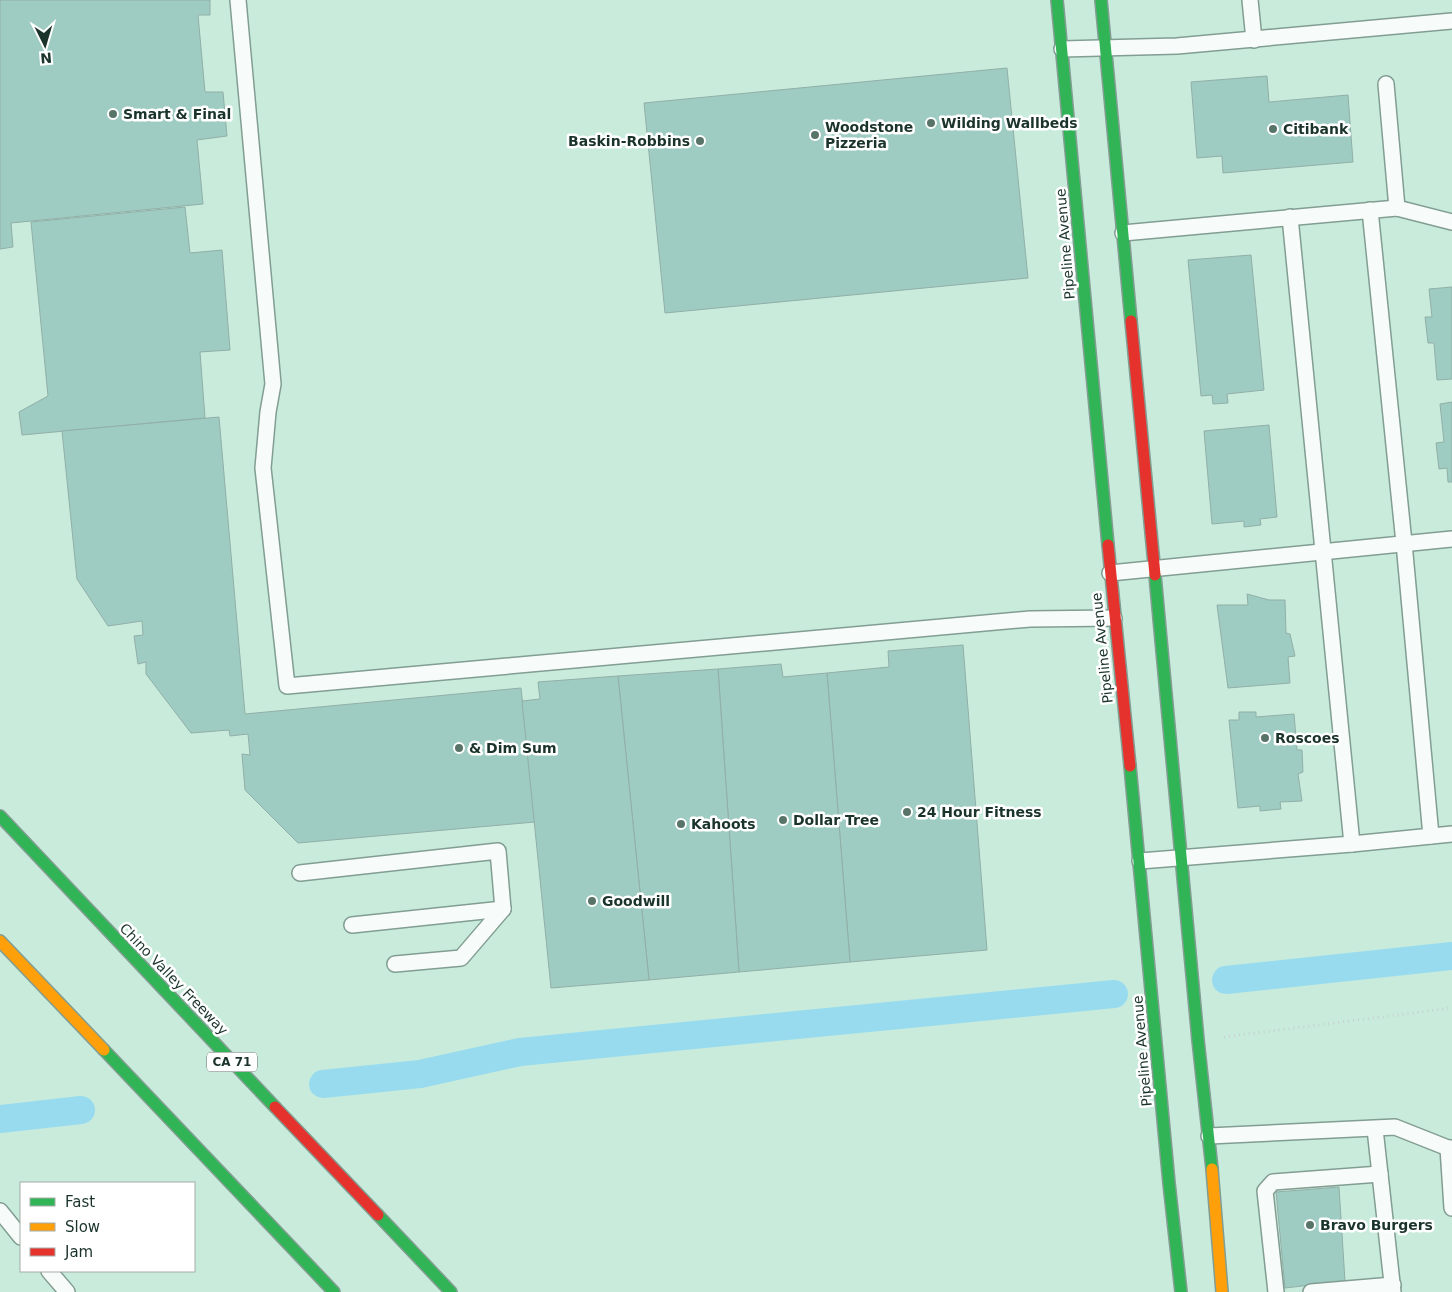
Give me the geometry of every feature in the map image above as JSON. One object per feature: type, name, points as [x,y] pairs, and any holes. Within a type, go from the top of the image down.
[{"type":"main road","name":"Pipeline Avenue","points":[[1057,0],[1114,618],[1140,861],[1169,1183],[1181,1292]]},
{"type":"main road","points":[[1101,0],[1198,1040],[1209,1136],[1222,1292]]},
{"type":"main road","points":[[0,810],[15,832]]},
{"type":"main road","name":"Chino Valley Freeway","points":[[0,816],[451,1292]]},
{"type":"main road","points":[[0,941],[334,1292]]},
{"type":"lane","points":[[238,0],[273,384],[268,412],[263,468],[287,686],[1030,619],[1114,618]]},
{"type":"lane","points":[[1250,0],[1254,40]]},
{"type":"lane","points":[[1062,49],[1176,46],[1452,21]]},
{"type":"lane","points":[[1386,84],[1397,208]]},
{"type":"lane","points":[[1123,233],[1397,208],[1452,222]]},
{"type":"lane","points":[[1370,210],[1404,543],[1431,836]]},
{"type":"lane","points":[[1290,218],[1352,844]]},
{"type":"lane","points":[[1110,573],[1452,539]]},
{"type":"lane","points":[[1140,861],[1182,859],[1452,834]]},
{"type":"lane","points":[[300,873],[498,851],[503,909],[460,958],[395,964]]},
{"type":"lane","points":[[352,925],[503,909]]},
{"type":"lane","points":[[1209,1136],[1395,1127],[1450,1148],[1452,1208]]},
{"type":"lane","points":[[1310,1292],[1393,1288],[1375,1129]]},
{"type":"lane","points":[[1276,1292],[1265,1191],[1273,1182],[1380,1174]]},
{"type":"lane","points":[[0,1211],[20,1236]]},
{"type":"lane","points":[[50,1272],[67,1292]]},
{"type":"path","points":[[1198,1040],[1452,1008]]},
{"type":"building","name":"Smart & Final","points":[[0,0],[210,0],[210,15],[198,15],[205,92],[223,92],[227,136],[197,140],[203,204],[11,223],[13,247],[0,249]]},
{"type":"building","points":[[1007,68],[1028,278],[665,313],[644,103]]},
{"type":"building","name":"Citibank","points":[[1267,76],[1269,102],[1348,95],[1353,162],[1223,173],[1222,156],[1197,158],[1191,82]]},
{"type":"building","points":[[185,207],[190,253],[222,250],[230,350],[200,352],[205,418],[22,435],[19,412],[48,396],[31,222]]},
{"type":"building","points":[[1251,255],[1264,390],[1227,394],[1228,403],[1213,404],[1212,395],[1201,396],[1188,260]]},
{"type":"building","points":[[1452,287],[1452,379],[1437,380],[1434,343],[1428,343],[1425,317],[1432,317],[1429,289]]},
{"type":"building","points":[[1452,402],[1452,482],[1448,482],[1447,468],[1439,469],[1436,443],[1444,442],[1440,404]]},
{"type":"building","points":[[219,417],[245,714],[521,688],[535,822],[298,843],[245,790],[242,754],[250,755],[248,734],[230,736],[229,730],[191,733],[146,674],[146,662],[138,664],[134,636],[143,635],[142,621],[108,626],[77,579],[62,431]]},
{"type":"building","points":[[1269,425],[1277,517],[1260,519],[1261,525],[1244,527],[1244,521],[1212,524],[1204,431]]},
{"type":"building","points":[[1247,594],[1269,600],[1285,600],[1286,633],[1290,634],[1295,656],[1288,657],[1290,683],[1228,688],[1217,605],[1248,605]]},
{"type":"building","name":"24 Hour Fitness","points":[[963,645],[987,950],[850,962],[827,673],[889,667],[888,651]]},
{"type":"building","name":"Dollar Tree","points":[[781,664],[783,677],[827,673],[850,962],[739,972],[718,669]]},
{"type":"building","name":"Kahoots","points":[[718,669],[739,972],[649,980],[618,676]]},
{"type":"building","name":"Goodwill","points":[[618,676],[649,980],[551,988],[522,701],[540,699],[538,682]]},
{"type":"building","points":[[1239,712],[1256,712],[1256,717],[1294,714],[1297,750],[1302,750],[1303,772],[1298,774],[1302,801],[1280,802],[1281,809],[1260,811],[1260,806],[1238,808],[1229,720],[1239,720]]},
{"type":"building","name":"Bravo Burgers","points":[[1339,1187],[1345,1281],[1285,1288],[1276,1192]]},
{"type":"waterway","points":[[1226,980],[1452,956]]},
{"type":"waterway","points":[[323,1084],[420,1074],[520,1052],[1114,994]]},
{"type":"waterway","points":[[0,1119],[81,1110]]},
{"type":"traffic: fast","points":[[1057,0],[1108,545]]},
{"type":"traffic: fast","points":[[1101,0],[1131,321]]},
{"type":"traffic: fast","points":[[1155,575],[1198,1040],[1212,1169]]},
{"type":"traffic: fast","points":[[1130,766],[1181,1292]]},
{"type":"traffic: fast","points":[[0,816],[275,1107]]},
{"type":"traffic: fast","points":[[104,1050],[334,1292]]},
{"type":"traffic: fast","points":[[378,1215],[451,1292]]},
{"type":"traffic: slow","points":[[0,941],[104,1050]]},
{"type":"traffic: slow","points":[[1212,1169],[1222,1292]]},
{"type":"traffic: jam","points":[[1131,321],[1155,575]]},
{"type":"traffic: jam","points":[[1108,545],[1130,766]]},
{"type":"traffic: jam","points":[[275,1107],[378,1215]]},
{"type":"place","name":"Smart & Final","points":[[113,114]]},
{"type":"place","name":"Wilding Wallbeds","points":[[931,123]]},
{"type":"place","name":"Citibank","points":[[1273,129]]},
{"type":"place","name":"Woodstone Pizzeria","points":[[815,135]]},
{"type":"place","name":"Baskin-Robbins","points":[[700,141]]},
{"type":"place","name":"Roscoes","points":[[1265,738]]},
{"type":"place","name":"& Dim Sum","points":[[459,748]]},
{"type":"place","name":"24 Hour Fitness","points":[[907,812]]},
{"type":"place","name":"Dollar Tree","points":[[783,820]]},
{"type":"place","name":"Kahoots","points":[[681,824]]},
{"type":"place","name":"Goodwill","points":[[592,901]]},
{"type":"place","name":"Bravo Burgers","points":[[1310,1225]]}]
